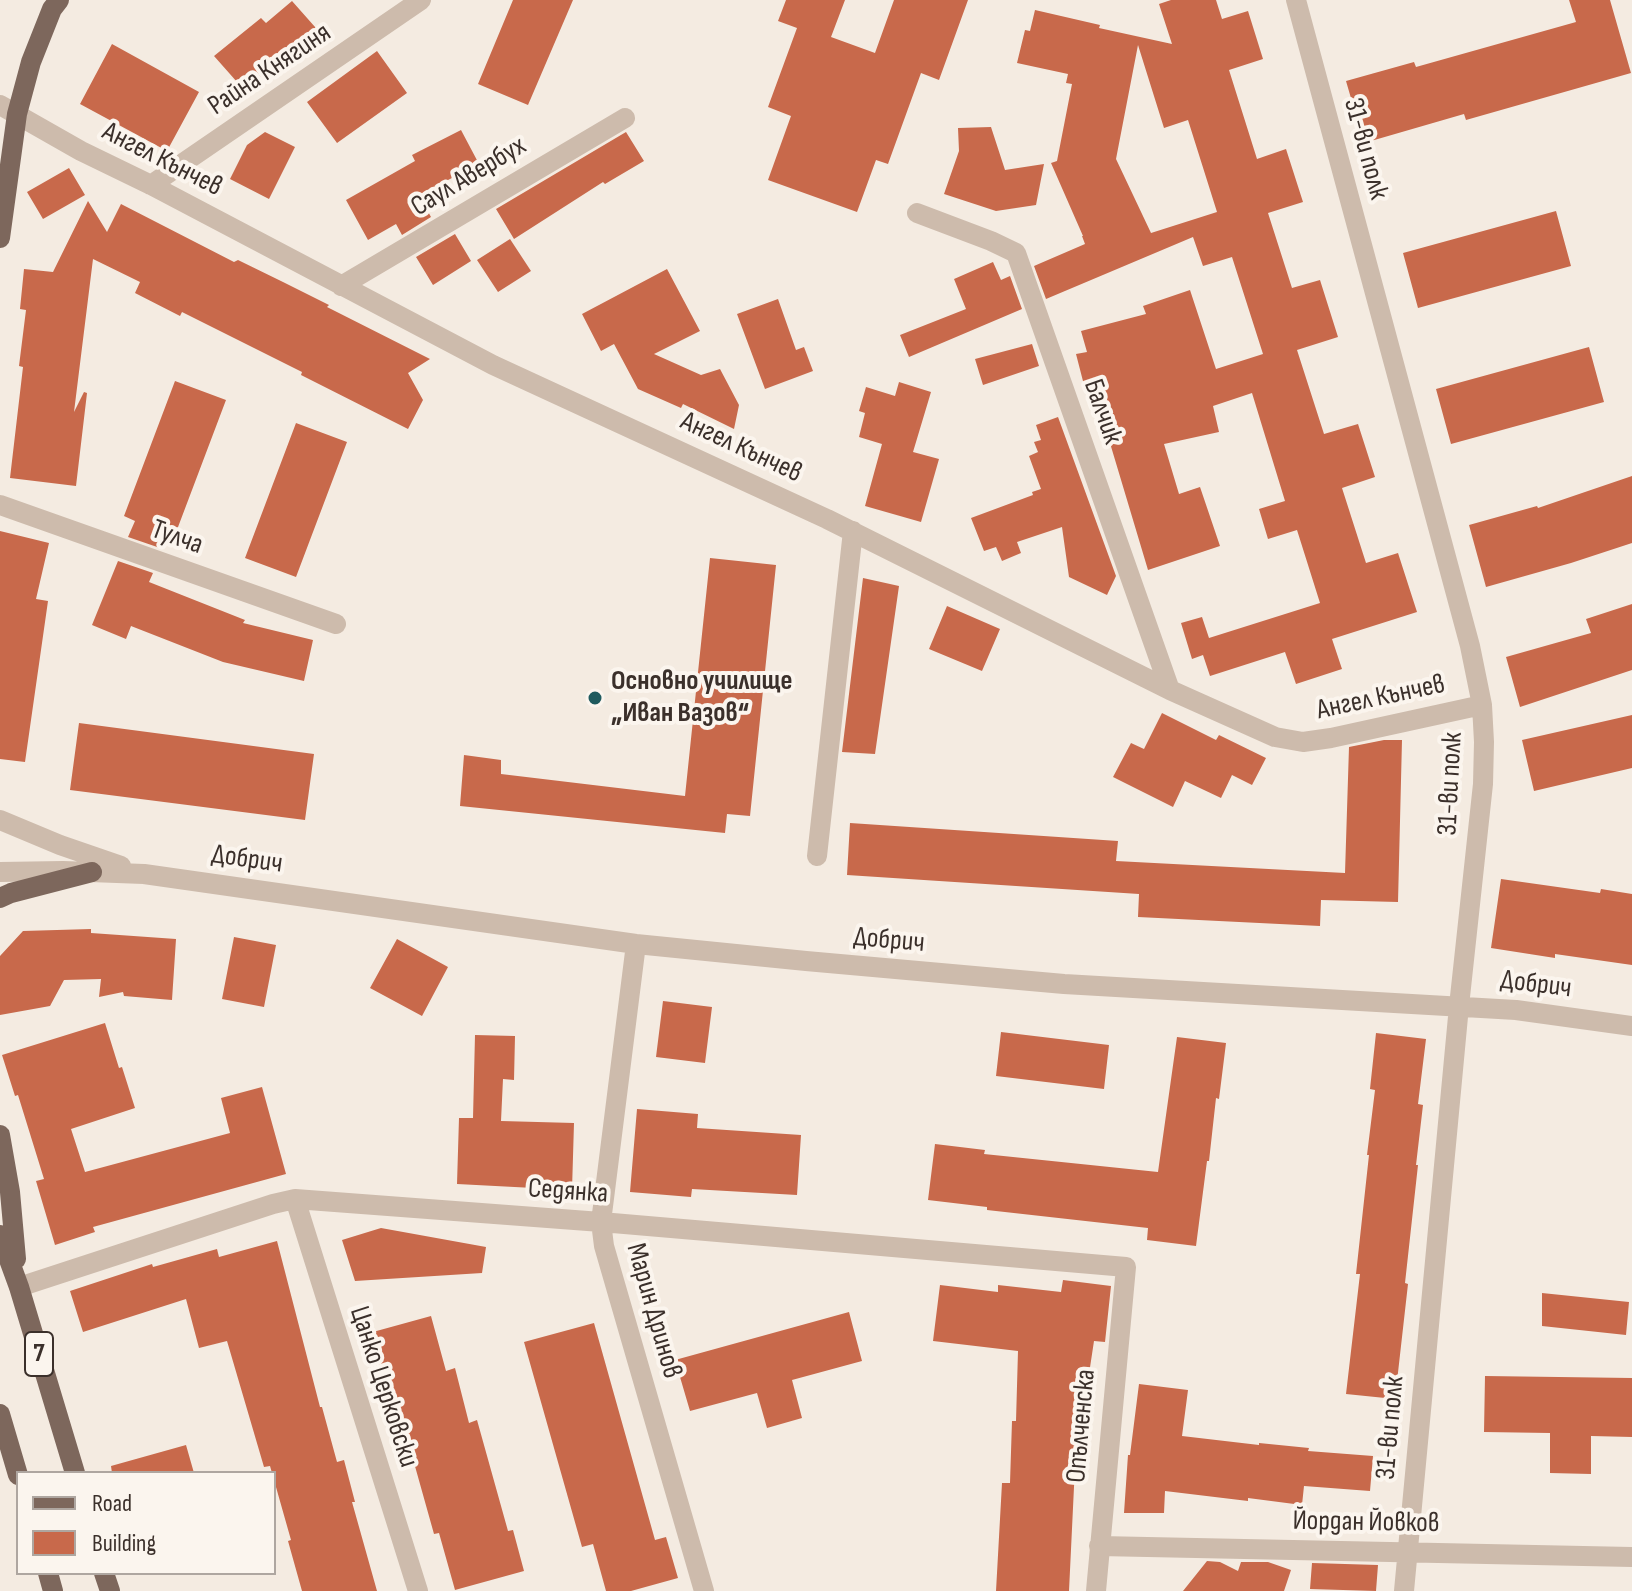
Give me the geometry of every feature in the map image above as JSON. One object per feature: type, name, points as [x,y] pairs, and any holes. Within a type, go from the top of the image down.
[{"type":"main road","points":[[0,238],[8,109],[52,9],[59,0]]},
{"type":"main road","points":[[0,898],[92,872]]},
{"type":"main road","points":[[0,1135],[10,1192],[19,1287]]},
{"type":"main road","name":"7","points":[[0,1235],[19,1287],[74,1471]]},
{"type":"main road","points":[[0,1414],[17,1471]]},
{"type":"street","name":"Райна Княгиня","points":[[151,185],[421,0]]},
{"type":"street","name":"31-ви полк","points":[[1296,0],[1470,646],[1482,705],[1483,784],[1404,1591]]},
{"type":"street","name":"Ангел Кънчев","points":[[8,109],[81,151],[493,365],[853,531],[1170,690],[1275,737],[1303,742],[1331,738],[1482,705]]},
{"type":"street","name":"Саул Авербух","points":[[341,286],[625,118]]},
{"type":"street","name":"Балчик","points":[[917,213],[1016,253],[1170,690]]},
{"type":"street","name":"Тулча","points":[[0,505],[336,624]]},
{"type":"street","points":[[817,856],[853,531]]},
{"type":"street","name":"Добрич","points":[[0,820],[144,874]]},
{"type":"street","name":"Добрич","points":[[0,872],[144,874],[636,944],[1064,984],[1516,1010],[1632,1026]]},
{"type":"street","name":"Марин Дринов","points":[[636,944],[601,1222],[604,1246],[704,1591]]},
{"type":"street","name":"Седянка","points":[[19,1287],[295,1199],[1126,1267]]},
{"type":"street","name":"Цанко Церковски","points":[[295,1199],[418,1591]]},
{"type":"street","name":"Опълченска","points":[[1096,1591],[1126,1267]]},
{"type":"street","name":"Йордан Йовков","points":[[1099,1546],[1632,1557]]},
{"type":"building","points":[[513,0],[573,0],[528,105],[478,84]]},
{"type":"building","points":[[786,0],[845,0],[831,37],[875,53],[894,0],[968,0],[939,80],[921,73],[888,164],[876,160],[857,212],[768,180],[791,116],[768,107],[797,28],[778,21]]},
{"type":"building","points":[[1171,0],[1216,0],[1222,19],[1248,11],[1263,59],[1229,70],[1257,159],[1286,149],[1303,202],[1268,213],[1292,288],[1320,280],[1338,337],[1297,350],[1324,434],[1358,424],[1375,477],[1342,488],[1366,563],[1398,553],[1417,612],[1332,639],[1342,669],[1296,684],[1285,652],[1210,676],[1203,655],[1192,659],[1181,623],[1202,617],[1209,638],[1320,603],[1297,530],[1268,539],[1259,509],[1285,501],[1252,393],[1213,406],[1219,432],[1164,444],[1179,494],[1200,487],[1220,546],[1148,570],[1092,383],[1084,385],[1076,354],[1087,352],[1081,331],[1146,314],[1143,306],[1190,290],[1216,369],[1263,354],[1232,257],[1203,266],[1193,237],[1046,299],[1034,266],[1085,244],[1051,163],[1057,161],[1072,84],[1066,83],[1068,74],[1017,63],[1025,30],[1030,31],[1035,10],[1172,44],[1159,4]],"holes":[[[1138,45],[1164,128],[1188,120],[1217,212],[1151,233],[1116,159]]]},
{"type":"building","points":[[1569,0],[1610,0],[1631,73],[1466,120],[1464,114],[1364,143],[1346,81],[1414,62],[1416,67],[1576,22]]},
{"type":"building","points":[[292,1],[323,36],[303,53],[298,48],[245,91],[214,56],[261,18],[266,23]]},
{"type":"building","points":[[112,44],[199,92],[167,151],[80,104]]},
{"type":"building","points":[[377,51],[407,93],[337,143],[307,102]]},
{"type":"building","points":[[991,127],[1005,170],[1044,164],[1036,205],[996,211],[944,194],[959,151],[958,128]]},
{"type":"building","points":[[461,130],[479,164],[419,195],[431,217],[402,235],[396,224],[368,240],[346,200],[415,161],[412,155]]},
{"type":"building","points":[[265,132],[295,147],[269,199],[230,179],[247,145]]},
{"type":"building","points":[[626,132],[644,161],[605,184],[603,182],[514,239],[496,209]]},
{"type":"building","points":[[69,168],[85,195],[43,219],[27,192]]},
{"type":"building","points":[[88,201],[107,232],[121,204],[234,262],[238,260],[329,305],[327,307],[430,359],[408,373],[423,400],[408,429],[182,312],[180,316],[135,293],[140,282],[93,259],[74,412],[84,392],[87,393],[76,486],[10,478],[23,367],[19,366],[26,310],[20,309],[24,269],[53,272]]},
{"type":"building","points":[[1556,211],[1571,266],[1418,308],[1403,253]]},
{"type":"building","points":[[455,234],[471,261],[433,285],[416,257]]},
{"type":"building","points":[[510,239],[531,271],[498,292],[477,260]]},
{"type":"building","points":[[993,262],[1001,280],[1010,276],[1022,309],[909,357],[900,335],[966,309],[954,279]]},
{"type":"building","points":[[667,269],[700,331],[654,354],[701,375],[720,369],[739,405],[734,429],[683,404],[681,408],[638,389],[614,344],[601,351],[582,314]]},
{"type":"building","points":[[778,299],[796,350],[804,347],[813,371],[765,389],[737,314]]},
{"type":"building","points":[[1032,344],[1039,366],[983,385],[975,359]]},
{"type":"building","points":[[1589,347],[1604,402],[1451,444],[1436,389]]},
{"type":"building","points":[[175,381],[226,400],[175,535],[170,533],[163,549],[128,537],[135,521],[124,516]]},
{"type":"building","points":[[899,382],[931,392],[913,452],[939,459],[921,522],[865,506],[882,444],[859,437],[865,413],[859,411],[866,387],[895,396]]},
{"type":"building","points":[[1058,417],[1116,576],[1107,595],[1069,577],[1062,527],[1017,542],[1021,553],[1002,561],[996,547],[984,551],[971,518],[1033,495],[1032,492],[1041,489],[1029,456],[1038,452],[1034,442],[1041,440],[1036,425]]},
{"type":"building","points":[[296,423],[347,442],[296,577],[245,558]]},
{"type":"building","points":[[1632,476],[1632,543],[1486,587],[1469,525],[1538,508]]},
{"type":"building","points":[[0,531],[49,543],[36,599],[48,601],[25,762],[0,759]]},
{"type":"building","points":[[710,558],[776,565],[750,816],[727,814],[725,833],[460,806],[464,755],[501,760],[501,774],[685,796]]},
{"type":"building","points":[[118,561],[153,573],[149,582],[245,620],[243,623],[313,640],[304,681],[223,662],[131,626],[126,639],[92,625]]},
{"type":"building","points":[[863,578],[899,586],[875,754],[842,752]]},
{"type":"building","points":[[1632,604],[1632,670],[1520,707],[1506,657],[1591,633],[1586,619]]},
{"type":"building","points":[[947,606],[1000,629],[982,671],[929,649]]},
{"type":"building","points":[[1162,713],[1216,740],[1219,735],[1266,758],[1252,785],[1232,775],[1221,798],[1185,781],[1173,807],[1113,777],[1131,743],[1144,749]]},
{"type":"building","points":[[1632,715],[1632,768],[1534,791],[1522,740]]},
{"type":"building","points":[[79,723],[314,754],[305,820],[70,790]]},
{"type":"building","points":[[1402,740],[1398,902],[1321,900],[1320,926],[1138,917],[1139,894],[847,875],[850,823],[1118,841],[1116,861],[1345,873],[1349,747]]},
{"type":"building","points":[[1501,879],[1600,893],[1601,889],[1632,894],[1632,965],[1491,948]]},
{"type":"building","points":[[91,929],[91,933],[176,939],[172,1000],[124,996],[123,992],[99,997],[101,979],[64,980],[50,1006],[0,1015],[0,956],[23,931]]},
{"type":"building","points":[[234,937],[276,945],[264,1007],[222,999]]},
{"type":"building","points":[[397,939],[448,967],[422,1016],[370,988]]},
{"type":"building","points":[[663,1001],[712,1007],[705,1063],[656,1057]]},
{"type":"building","points":[[105,1023],[135,1108],[71,1129],[85,1172],[230,1133],[221,1098],[262,1087],[286,1174],[93,1227],[95,1232],[55,1245],[36,1181],[44,1179],[2,1055]]},
{"type":"building","points":[[1001,1032],[1109,1045],[1104,1089],[996,1076]]},
{"type":"building","points":[[1376,1033],[1426,1039],[1418,1104],[1423,1105],[1405,1283],[1408,1284],[1395,1399],[1346,1394],[1360,1274],[1356,1274],[1375,1090],[1370,1089]]},
{"type":"building","points":[[475,1035],[515,1036],[514,1080],[503,1079],[501,1121],[574,1123],[572,1190],[457,1184],[459,1118],[473,1118]]},
{"type":"building","points":[[1177,1037],[1226,1043],[1196,1246],[1147,1240],[1148,1228],[987,1210],[987,1207],[928,1200],[935,1144],[985,1150],[984,1154],[1158,1172]]},
{"type":"building","points":[[637,1109],[698,1114],[697,1128],[801,1135],[797,1195],[692,1189],[691,1197],[630,1192]]},
{"type":"building","points":[[381,1228],[486,1247],[482,1273],[355,1281],[342,1240]]},
{"type":"building","points":[[277,1241],[320,1407],[337,1462],[344,1460],[355,1502],[352,1502],[377,1591],[302,1591],[276,1487],[276,1471],[271,1471],[270,1466],[264,1467],[227,1341],[199,1348],[186,1299],[83,1332],[70,1291],[152,1264],[153,1267],[217,1249],[219,1257]]},
{"type":"building","points":[[1063,1280],[1111,1286],[1105,1342],[1094,1341],[1088,1417],[1084,1416],[1083,1466],[1075,1466],[1069,1591],[996,1591],[1002,1483],[1010,1483],[1012,1421],[1016,1421],[1018,1351],[933,1341],[940,1285],[998,1292],[998,1285],[1061,1292]]},
{"type":"building","points":[[1542,1293],[1629,1302],[1626,1335],[1542,1326]]},
{"type":"building","points":[[849,1312],[862,1361],[792,1380],[802,1418],[767,1428],[757,1393],[690,1411],[675,1360]]},
{"type":"building","points":[[431,1316],[446,1371],[455,1368],[469,1423],[477,1420],[508,1531],[513,1530],[524,1571],[455,1590],[439,1533],[434,1534],[404,1427],[396,1429],[381,1374],[373,1376],[362,1335]]},
{"type":"building","points":[[594,1323],[655,1540],[666,1537],[678,1578],[631,1591],[606,1591],[593,1544],[582,1547],[524,1342]]},
{"type":"building","points":[[1485,1376],[1632,1378],[1632,1437],[1591,1436],[1591,1474],[1550,1473],[1550,1433],[1484,1432]]},
{"type":"building","points":[[1139,1384],[1188,1390],[1182,1436],[1373,1456],[1370,1491],[1304,1486],[1302,1505],[1165,1491],[1164,1513],[1124,1513],[1128,1455]]},
{"type":"building","points":[[186,1445],[193,1471],[112,1471],[111,1466]]},
{"type":"building","points":[[1207,1561],[1220,1562],[1238,1571],[1241,1562],[1268,1562],[1291,1570],[1284,1591],[1183,1591]]},
{"type":"building","points":[[1312,1563],[1378,1565],[1376,1591],[1310,1589]]},
{"type":"place","name":"Основно училище „Иван Вазов“","points":[[595,698]]}]
